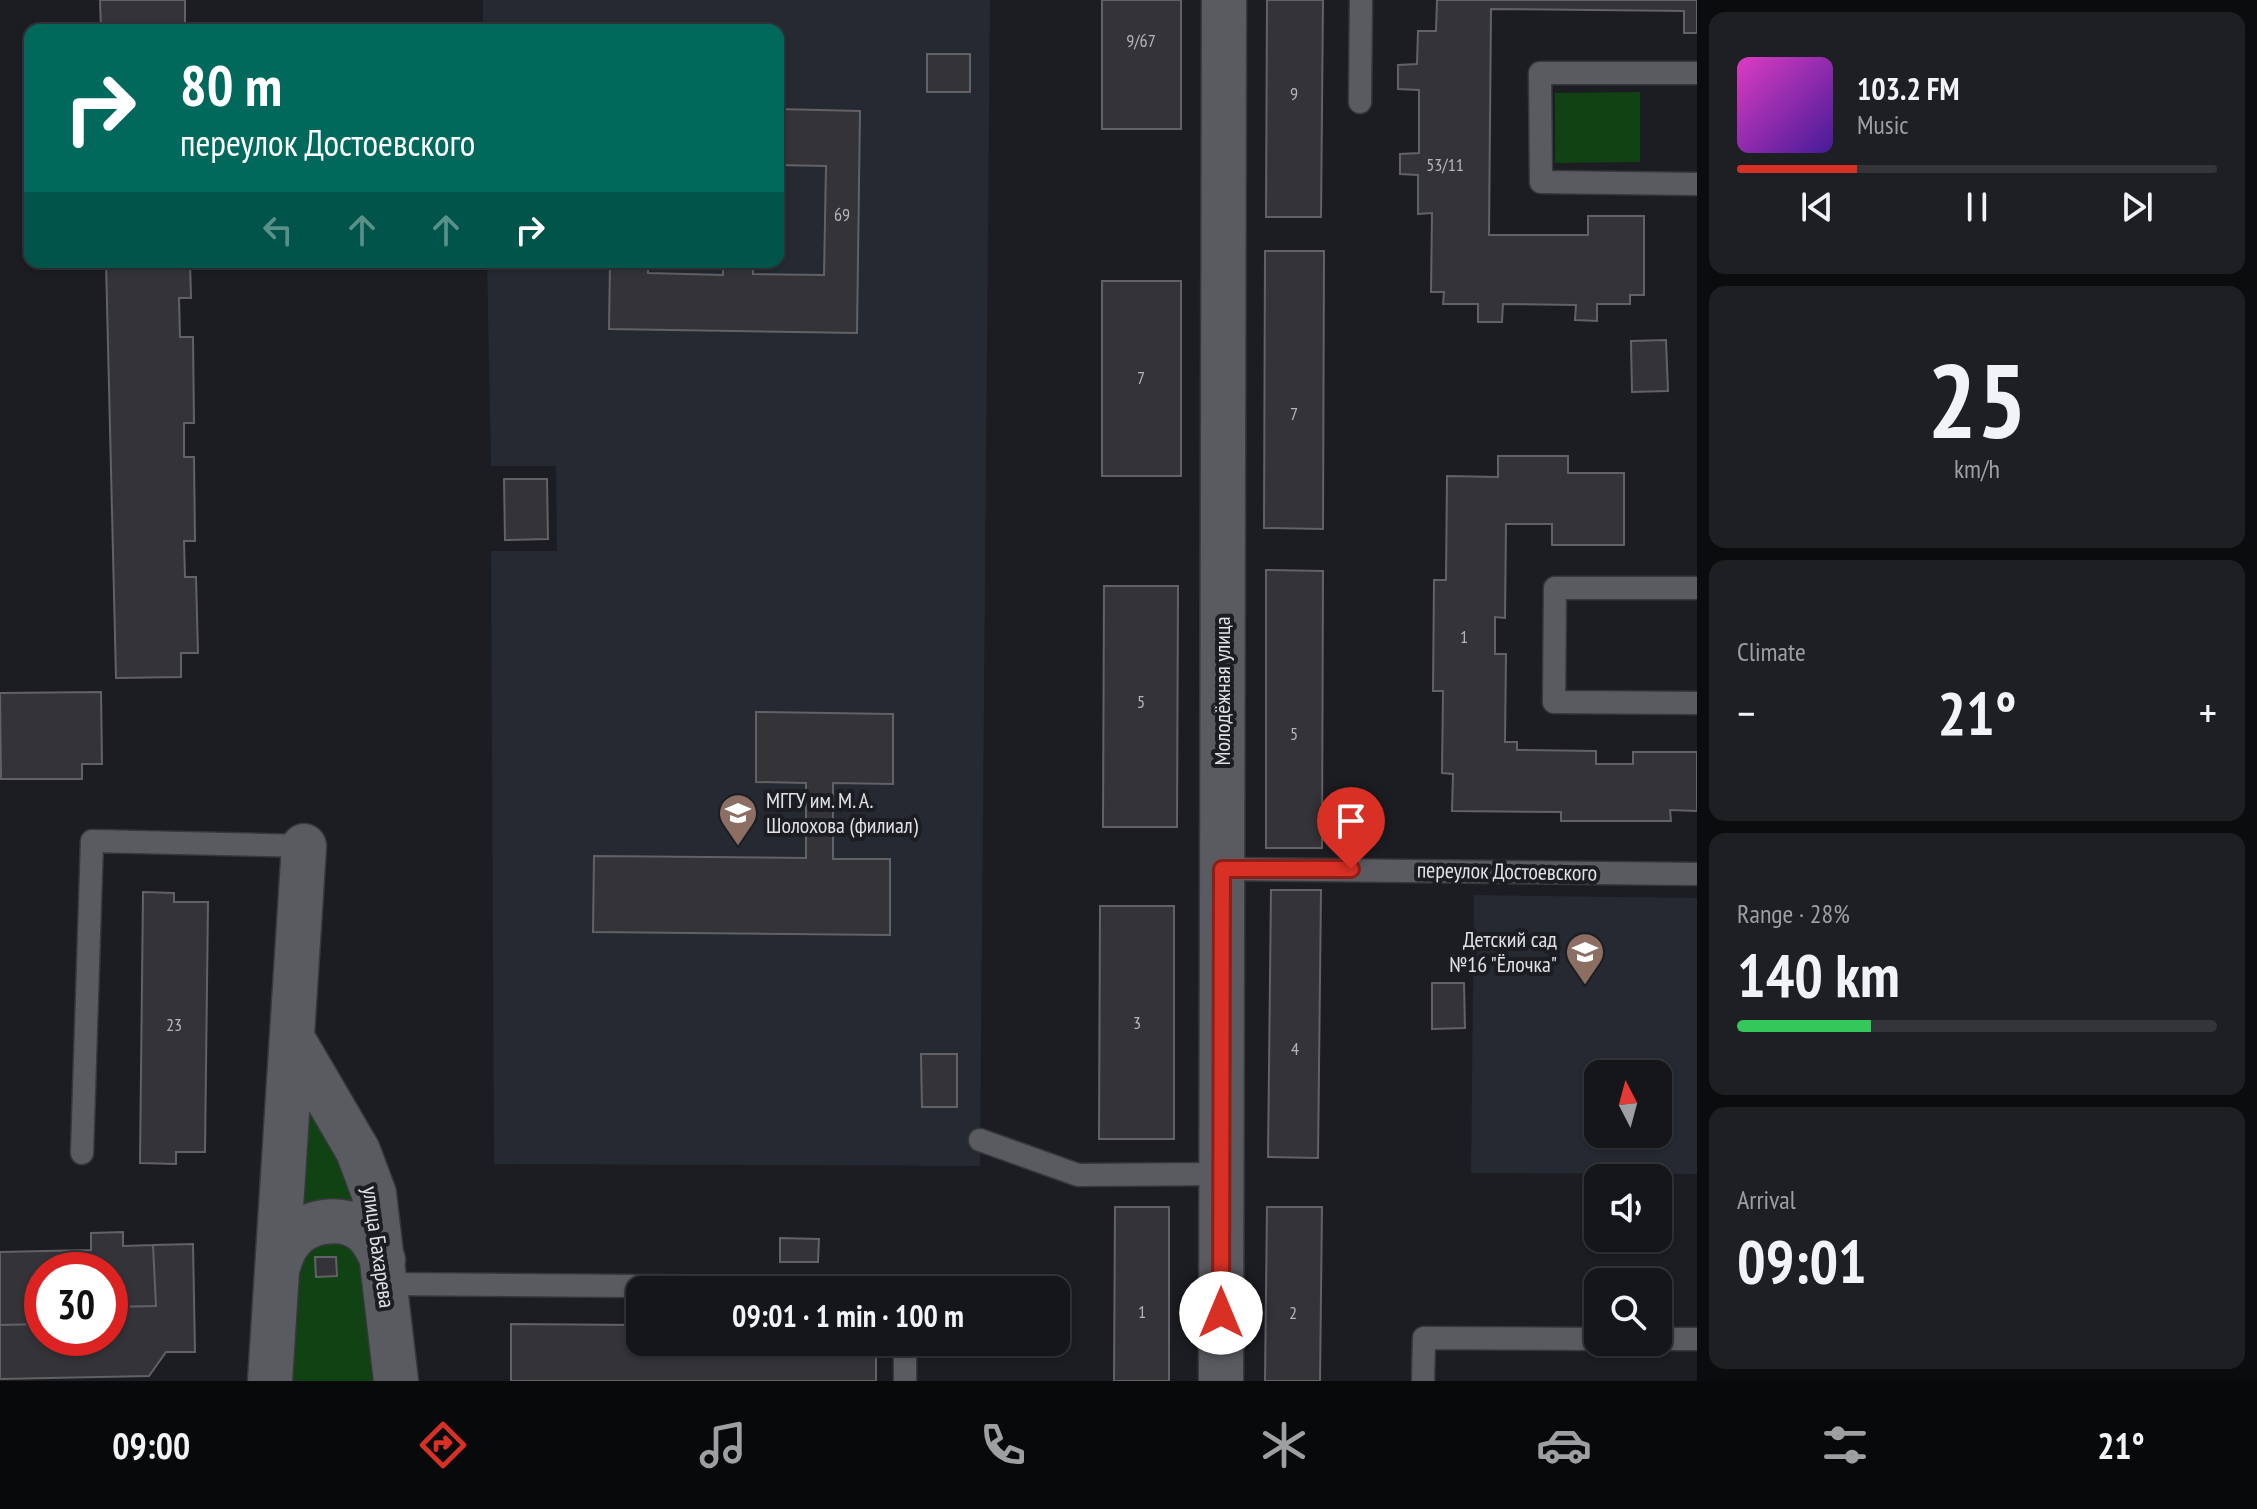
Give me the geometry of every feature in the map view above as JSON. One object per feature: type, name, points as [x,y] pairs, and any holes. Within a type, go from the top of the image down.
[{"type":"street","name":"Молодёжная улица","points":[[1221,1381],[1224,0]]},
{"type":"street","points":[[270,1381],[304,846]]},
{"type":"street","name":"улица Бахарева","points":[[292,1038],[358,1151],[367,1173],[379,1220],[396,1381]]},
{"type":"street","points":[[277,1270],[291,1240],[300,1231],[333,1221],[350,1223],[364,1231],[384,1272]]},
{"type":"lane","points":[[1360,102],[1361,0]]},
{"type":"lane","points":[[1697,73],[1540,73],[1541,182],[1697,184]]},
{"type":"lane","points":[[1697,588],[1555,588],[1554,686],[1554,702],[1697,703]]},
{"type":"lane","points":[[82,1153],[92,841],[304,846]]},
{"type":"lane","name":"переулок Достоевского","points":[[1222,869],[1697,874]]},
{"type":"lane","points":[[980,1140],[1078,1175],[1221,1174]]},
{"type":"lane","points":[[384,1272],[626,1280]]},
{"type":"lane","points":[[1423,1381],[1424,1338],[1584,1339]]},
{"type":"lane","points":[[1672,1339],[1697,1339]]},
{"type":"lane","points":[[905,1356],[905,1381]]},
{"type":"shaded area","name":"МГГУ им. М. А. Шолохова (филиал)","points":[[483,0],[990,0],[980,1166],[494,1164],[491,551],[557,551],[556,466],[491,466],[487,268],[784,268],[784,24],[483,24]]},
{"type":"shaded area","name":"Детский сад №16 \"Ёлочка\"","points":[[1474,895],[1697,898],[1697,1174],[1672,1174],[1672,1164],[1584,1164],[1584,1174],[1471,1173]]},
{"type":"green space","points":[[1640,92],[1640,162],[1555,163],[1555,93]]},
{"type":"green space","points":[[303,1093],[354,1181],[360,1211],[296,1217]]},
{"type":"green space","points":[[341,1241],[362,1256],[378,1381],[286,1381],[292,1282],[309,1247]]},
{"type":"building","points":[[100,0],[185,0],[185,24],[101,24]]},
{"type":"building","points":[[1102,0],[1181,0],[1181,129],[1102,129]]},
{"type":"building","points":[[1267,0],[1323,0],[1321,217],[1266,217]]},
{"type":"building","points":[[1437,0],[1697,0],[1697,33],[1684,33],[1684,11],[1491,9],[1489,235],[1588,235],[1588,216],[1644,216],[1644,295],[1630,295],[1630,304],[1597,304],[1597,321],[1575,320],[1576,305],[1503,304],[1502,322],[1478,322],[1478,304],[1443,304],[1444,292],[1431,292],[1432,213],[1418,214],[1418,175],[1400,174],[1400,154],[1419,153],[1419,90],[1398,89],[1398,65],[1417,64],[1418,31],[1436,31]]},
{"type":"building","points":[[927,54],[970,54],[970,92],[927,92]]},
{"type":"building","points":[[784,109],[860,111],[857,333],[609,329],[610,268],[648,268],[648,273],[723,275],[723,268],[753,268],[753,274],[824,275],[826,166],[784,165]]},
{"type":"building","points":[[1265,251],[1324,251],[1323,529],[1264,528]]},
{"type":"building","points":[[106,268],[190,268],[191,298],[179,298],[180,337],[193,337],[194,423],[184,423],[184,457],[194,457],[195,541],[184,541],[185,577],[196,577],[198,653],[181,653],[181,677],[116,678]]},
{"type":"building","points":[[1102,281],[1181,281],[1181,476],[1102,476]]},
{"type":"building","points":[[1666,340],[1668,391],[1632,392],[1631,341]]},
{"type":"building","points":[[1498,456],[1568,456],[1568,473],[1624,473],[1624,545],[1552,545],[1552,524],[1506,524],[1505,618],[1495,617],[1495,654],[1506,654],[1505,742],[1517,742],[1517,750],[1596,751],[1596,764],[1633,764],[1633,752],[1697,752],[1697,811],[1670,810],[1671,821],[1561,821],[1561,812],[1452,811],[1453,774],[1442,773],[1443,691],[1433,691],[1434,580],[1446,580],[1447,476],[1498,477]]},
{"type":"building","points":[[504,479],[547,479],[548,539],[505,540]]},
{"type":"building","points":[[1266,570],[1323,571],[1322,848],[1266,848]]},
{"type":"building","points":[[1104,586],[1178,586],[1177,827],[1103,827]]},
{"type":"building","points":[[101,692],[102,764],[82,764],[82,779],[1,779],[0,693]]},
{"type":"building","points":[[756,712],[893,714],[893,784],[833,783],[833,859],[890,859],[890,935],[593,932],[594,856],[806,858],[806,783],[756,782]]},
{"type":"building","points":[[1271,890],[1321,890],[1318,1158],[1268,1157]]},
{"type":"building","points":[[143,892],[174,893],[174,902],[208,902],[205,1152],[176,1152],[176,1164],[140,1163]]},
{"type":"building","points":[[1100,906],[1174,906],[1174,1139],[1099,1139]]},
{"type":"building","points":[[1432,983],[1464,983],[1465,1028],[1432,1029]]},
{"type":"building","points":[[921,1054],[957,1054],[957,1107],[922,1107]]},
{"type":"building","points":[[1115,1207],[1169,1207],[1169,1381],[1114,1381]]},
{"type":"building","points":[[1267,1207],[1322,1207],[1320,1381],[1265,1381]]},
{"type":"building","points":[[123,1232],[123,1246],[153,1245],[156,1306],[128,1307],[128,1252],[24,1252],[24,1324],[0,1325],[0,1252],[91,1250],[91,1233]]},
{"type":"building","points":[[780,1238],[819,1239],[818,1262],[780,1262]]},
{"type":"building","points":[[193,1244],[195,1352],[166,1352],[149,1376],[0,1379],[0,1325],[24,1324],[24,1356],[128,1356],[128,1307],[156,1306],[153,1245]]},
{"type":"building","points":[[315,1257],[336,1257],[337,1276],[316,1277]]},
{"type":"building","points":[[511,1324],[626,1325],[626,1356],[876,1356],[876,1381],[511,1381]]},
{"type":"place","name":"МГГУ им. М. А. Шолохова (филиал)","points":[[738,847]]},
{"type":"place","name":"Детский сад №16 \"Ёлочка\"","points":[[1585,986]]},
{"type":"route","points":[[1221,1313],[1222,869],[1351,869]]}]
